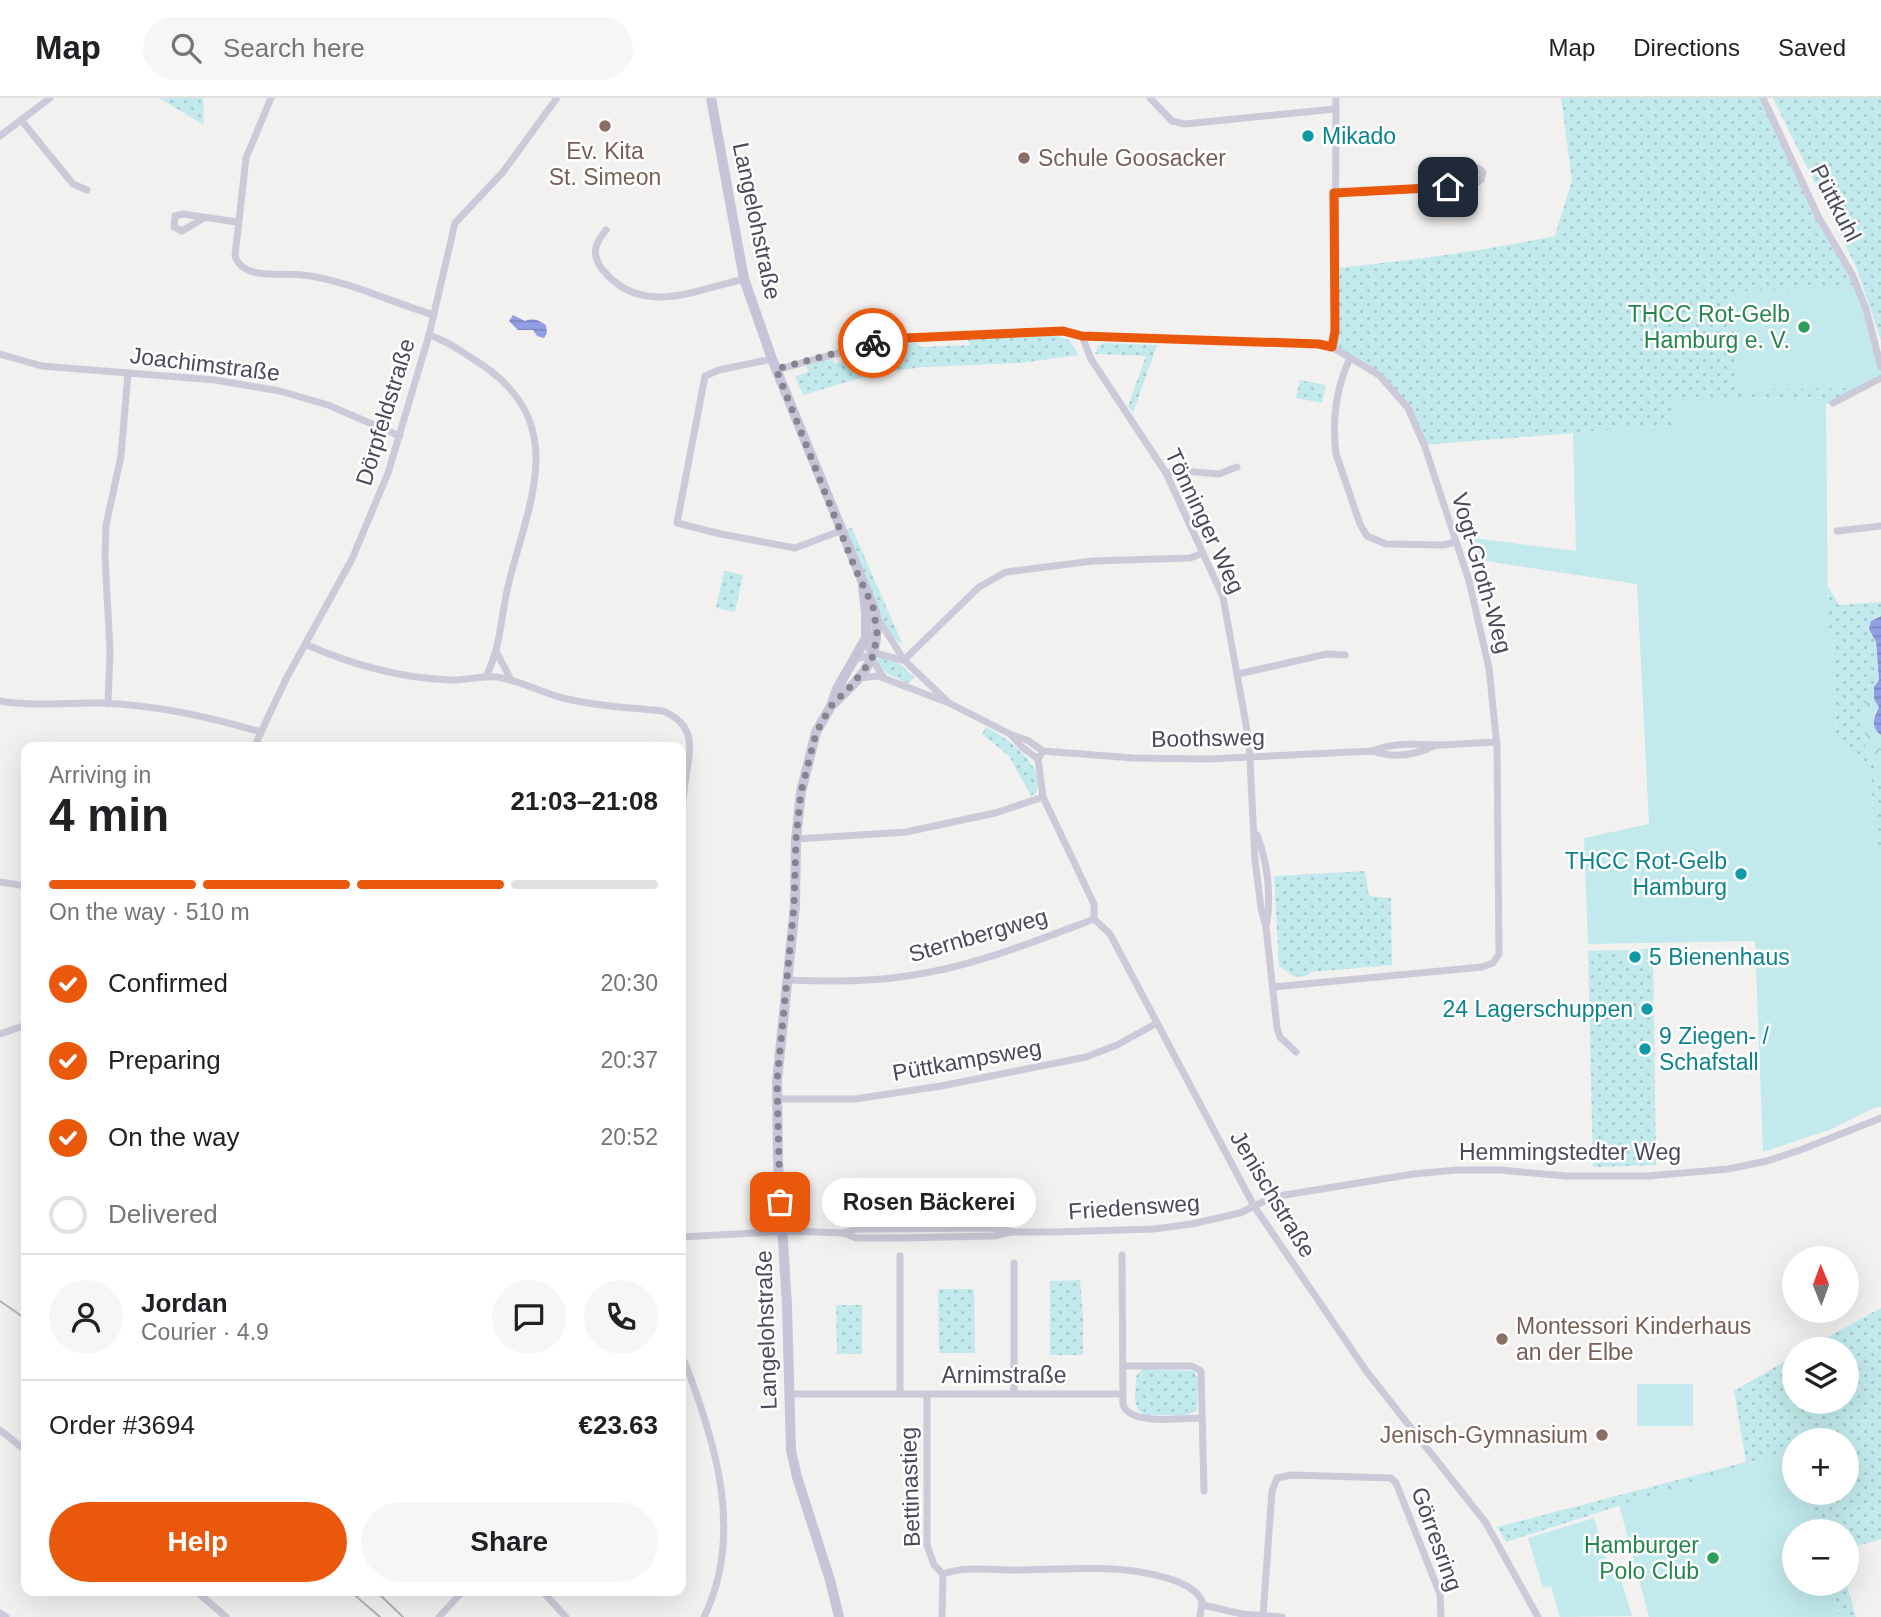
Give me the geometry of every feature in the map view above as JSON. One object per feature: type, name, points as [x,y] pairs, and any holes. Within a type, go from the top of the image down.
[{"type":"street","points":[[0,136],[50,98]]},
{"type":"street","points":[[271,98],[246,158],[235,256],[241,268],[252,272],[326,279],[371,291],[434,315]]},
{"type":"street","name":"Dörpfeldstraße","points":[[256,742],[365,531],[400,436],[429,335],[455,223],[510,164],[556,98]]},
{"type":"street","name":"Langelohstraße","points":[[711,98],[744,279],[774,364],[875,612],[877,640],[872,656],[859,678],[831,706]]},
{"type":"street","points":[[1150,98],[1172,121],[1185,124],[1335,109]]},
{"type":"street","points":[[1332,347],[1335,331],[1336,98]]},
{"type":"street","name":"Püttkuhl","points":[[1763,98],[1819,218],[1858,288],[1874,333],[1881,367]]},
{"type":"street","points":[[21,120],[73,184],[87,190]]},
{"type":"street","points":[[1334,193],[1448,187]]},
{"type":"street","points":[[204,218],[237,222]]},
{"type":"street","points":[[606,230],[595,248],[596,259],[610,277],[634,293],[664,298],[744,279]]},
{"type":"street","points":[[840,531],[795,548],[677,523],[705,376],[719,370],[774,364],[906,338],[1044,331],[1063,331],[1082,336]]},
{"type":"street","points":[[429,335],[459,350],[498,376],[518,400],[534,436],[538,458],[504,603],[496,651],[486,676]]},
{"type":"street","name":"Vogt-Groth-Weg","points":[[1082,336],[1319,344],[1332,347],[1379,375],[1407,407],[1424,444],[1469,581],[1486,648],[1497,742],[1497,959],[1482,967],[1273,987]]},
{"type":"street","name":"Tönninger Weg","points":[[1082,336],[1091,359],[1166,473],[1223,597],[1238,674],[1249,758],[1255,860],[1280,1037],[1296,1052]]},
{"type":"street","name":"Joachimstraße","points":[[0,354],[42,366],[215,380],[287,393],[353,414],[400,436]]},
{"type":"street","points":[[1350,358],[1338,387],[1335,443],[1336,454],[1363,531],[1373,540],[1386,544],[1443,545],[1455,542]]},
{"type":"street","points":[[108,704],[110,642],[106,590],[106,525],[121,456],[128,373]]},
{"type":"street","points":[[1833,403],[1881,378]]},
{"type":"street","points":[[1166,473],[1184,471],[1219,474],[1237,467]]},
{"type":"street","points":[[1837,531],[1881,526]]},
{"type":"street","points":[[904,660],[979,587],[1006,572],[1093,561],[1190,558],[1203,553]]},
{"type":"street","name":"Langelohstraße","points":[[839,1617],[793,1464],[776,1099],[788,980],[801,792],[816,733],[866,638],[863,586]]},
{"type":"street","points":[[875,612],[904,660],[949,703]]},
{"type":"street","points":[[866,638],[884,678]]},
{"type":"street","points":[[305,644],[365,666],[399,674],[451,681],[486,676],[512,680],[570,699],[618,708],[663,711],[673,715],[686,729],[691,747],[686,784]]},
{"type":"street","points":[[496,651],[512,680]]},
{"type":"street","points":[[855,659],[887,654],[904,660]]},
{"type":"street","points":[[1238,674],[1327,654],[1345,656]]},
{"type":"street","points":[[859,678],[884,678],[949,703],[1027,740],[1044,751],[1038,759],[1012,735]]},
{"type":"street","points":[[0,701],[108,704],[174,712],[261,732]]},
{"type":"street","name":"Boothsweg","points":[[1044,751],[1154,759],[1249,758],[1373,751],[1405,743],[1436,745],[1497,742]]},
{"type":"street","name":"Boothsweg","points":[[1373,751],[1405,755],[1436,745]]},
{"type":"street","name":"Jenischstraße","points":[[1038,759],[1044,797],[1094,904],[1094,919],[1110,934],[1254,1206],[1367,1372],[1486,1523],[1538,1617]]},
{"type":"street","points":[[796,839],[889,835],[920,830],[995,813],[1044,797]]},
{"type":"street","points":[[0,882],[21,885]]},
{"type":"street","name":"Sternbergweg","points":[[788,980],[866,981],[909,976],[999,954],[1094,919]]},
{"type":"street","name":"Püttkampsweg","points":[[776,1099],[855,1099],[941,1087],[1086,1057],[1117,1045],[1157,1023]]},
{"type":"street","points":[[0,1034],[21,1027]]},
{"type":"street","name":"Hemmingstedter Weg","points":[[1254,1206],[1273,1197],[1413,1174],[1457,1170],[1500,1170],[1566,1176],[1648,1176],[1728,1168],[1767,1161],[1881,1118]]},
{"type":"street","name":"Friedensweg","points":[[686,1237],[783,1232],[843,1233],[856,1238],[994,1236],[1014,1232],[1154,1229],[1225,1217],[1254,1206]]},
{"type":"street","points":[[1122,1255],[1122,1366],[1125,1411],[1133,1417],[1202,1418]]},
{"type":"street","points":[[900,1256],[900,1394]]},
{"type":"street","points":[[1014,1263],[1014,1394]]},
{"type":"street","points":[[686,1366],[709,1427],[722,1502],[724,1536],[721,1572],[704,1617]]},
{"type":"street","points":[[1122,1366],[1197,1367],[1202,1375],[1204,1491]]},
{"type":"street","name":"Arnimstraße","points":[[790,1394],[1123,1394]]},
{"type":"street","name":"Bettinastieg","points":[[927,1395],[927,1545],[934,1565],[943,1574]]},
{"type":"street","points":[[0,1430],[21,1447]]},
{"type":"street","name":"Görresring","points":[[1263,1616],[1272,1491],[1277,1478],[1291,1475],[1391,1478],[1396,1483],[1440,1594],[1441,1617]]},
{"type":"street","points":[[942,1617],[943,1574],[953,1570],[1114,1570],[1144,1573],[1195,1590],[1203,1605],[1200,1617]]},
{"type":"street","points":[[202,1596],[226,1617]]},
{"type":"street","points":[[439,1617],[458,1596]]},
{"type":"street","points":[[547,1596],[566,1617]]},
{"type":"street","points":[[1203,1605],[1282,1617]]},
{"type":"street","points":[[0,1614],[6,1617]]},
{"type":"green space","points":[[159,98],[203,98],[204,125]]},
{"type":"green space","points":[[1561,98],[1763,98],[1858,288],[1737,292],[1854,391],[1826,404],[1825,397],[1675,401],[1674,425],[1424,445],[1407,407],[1387,382],[1332,347],[1335,268],[1445,255],[1555,236],[1572,180]]},
{"type":"green space","points":[[1773,98],[1881,98],[1881,340],[1857,269]]},
{"type":"green space","name":"THCC Rot-Gelb Hamburg e. V.","points":[[1858,288],[1881,367],[1881,378],[1854,391],[1850,388],[1738,390],[1737,291]]},
{"type":"green space","points":[[1051,334],[1069,340],[1079,355],[1020,363],[924,367],[877,373],[803,395],[795,376],[808,372],[806,365],[831,357],[835,364],[874,355],[871,347],[917,341],[920,347],[970,345],[967,338]]},
{"type":"green space","points":[[1104,343],[1157,345],[1133,413],[1128,406],[1146,356],[1095,354],[1098,346]]},
{"type":"green space","points":[[1300,380],[1326,385],[1322,403],[1296,398]]},
{"type":"green space","points":[[1826,397],[1828,628],[1833,628],[1836,740],[1871,775],[1875,852],[1881,852],[1881,1107],[1829,1130],[1763,1152],[1755,941],[1588,944],[1584,838],[1649,824],[1637,584],[1472,559],[1466,537],[1576,551],[1573,433],[1674,425],[1675,401]]},
{"type":"green space","points":[[852,528],[903,645],[886,626],[870,593],[845,530]]},
{"type":"green space","points":[[724,571],[743,575],[735,612],[716,608]]},
{"type":"green space","points":[[1828,586],[1839,605],[1881,602],[1881,616],[1875,618],[1869,629],[1875,638],[1879,681],[1871,685],[1863,697],[1865,745],[1881,778],[1881,852],[1875,852],[1871,775],[1836,740],[1833,629],[1828,628]]},
{"type":"green space","points":[[879,656],[896,660],[914,677],[909,684],[888,674],[876,662]]},
{"type":"green space","points":[[1879,681],[1876,684],[1879,707],[1874,714],[1878,733],[1881,735],[1881,778],[1865,745],[1863,697],[1871,685]]},
{"type":"green space","points":[[986,727],[1014,745],[1031,763],[1038,783],[1036,793],[1031,796],[1009,756],[982,734]]},
{"type":"green space","points":[[1365,871],[1369,896],[1391,898],[1392,965],[1311,972],[1306,976],[1295,977],[1279,966],[1274,876]]},
{"type":"green space","points":[[1653,949],[1656,1165],[1593,1167],[1588,951]]},
{"type":"green space","points":[[1080,1280],[1083,1355],[1050,1355],[1050,1281]]},
{"type":"green space","points":[[938,1289],[974,1289],[975,1353],[939,1353]]},
{"type":"green space","points":[[836,1305],[862,1305],[862,1354],[837,1354]]},
{"type":"green space","points":[[1881,1308],[1881,1539],[1859,1545],[1859,1519],[1814,1519],[1810,1505],[1859,1505],[1859,1428],[1782,1428],[1782,1454],[1506,1542],[1497,1527],[1746,1462],[1734,1391],[1782,1363],[1782,1414],[1859,1414],[1859,1337],[1828,1337],[1854,1323],[1859,1323],[1859,1320]]},
{"type":"green space","points":[[1143,1369],[1194,1371],[1198,1379],[1197,1411],[1187,1415],[1145,1415],[1141,1412],[1135,1398],[1136,1376]]},
{"type":"green space","points":[[1637,1384],[1693,1384],[1693,1426],[1637,1426]]},
{"type":"green space","name":"Hamburger Polo Club","points":[[1782,1454],[1782,1505],[1810,1505],[1814,1519],[1782,1519],[1782,1596],[1833,1596],[1839,1617],[1649,1617],[1619,1505]]},
{"type":"green space","points":[[1594,1518],[1609,1568],[1617,1566],[1632,1616],[1560,1617],[1551,1586],[1543,1588],[1528,1538]]},
{"type":"green space","points":[[1833,1596],[1850,1596],[1856,1617],[1839,1617]]},
{"type":"water","points":[[513,315],[525,321],[536,320],[546,325],[547,333],[544,338],[537,336],[533,330],[518,330],[509,321]]},
{"type":"water","points":[[1881,616],[1881,735],[1874,725],[1879,707],[1874,699],[1874,687],[1879,680],[1876,642],[1869,629],[1871,621]]},
{"type":"tram line","points":[[0,1301],[21,1316]]},
{"type":"tram line","points":[[356,1596],[380,1617]]},
{"type":"tram line","points":[[381,1596],[403,1617]]},
{"type":"way so far","points":[[780,1202],[776,1099],[788,980],[801,792],[816,733],[831,706],[861,676],[870,662],[877,632],[875,612],[776,369],[873,343]]},
{"type":"place","name":"Ev. Kita St. Simeon","points":[[605,126]]},
{"type":"place","name":"Mikado","points":[[1308,136]]},
{"type":"place","name":"Schule Goosacker","points":[[1024,158]]},
{"type":"place","name":"THCC Rot-Gelb Hamburg e. V.","points":[[1804,327]]},
{"type":"place","name":"THCC Rot-Gelb Hamburg","points":[[1741,874]]},
{"type":"place","name":"5 Bienenhaus","points":[[1635,957]]},
{"type":"place","name":"24 Lagerschuppen","points":[[1647,1009]]},
{"type":"place","name":"9 Ziegen- / Schafstall","points":[[1645,1049]]},
{"type":"place","name":"Rosen Bäckerei","points":[[780,1202]]},
{"type":"place","name":"Montessori Kinderhaus an der Elbe","points":[[1502,1339]]},
{"type":"place","name":"Jenisch-Gymnasium","points":[[1602,1435]]},
{"type":"place","name":"Hamburger Polo Club","points":[[1713,1558]]},
{"type":"route","points":[[873,343],[906,338],[1063,331],[1082,336],[1319,344],[1332,347],[1335,331],[1334,193],[1448,187]]}]
